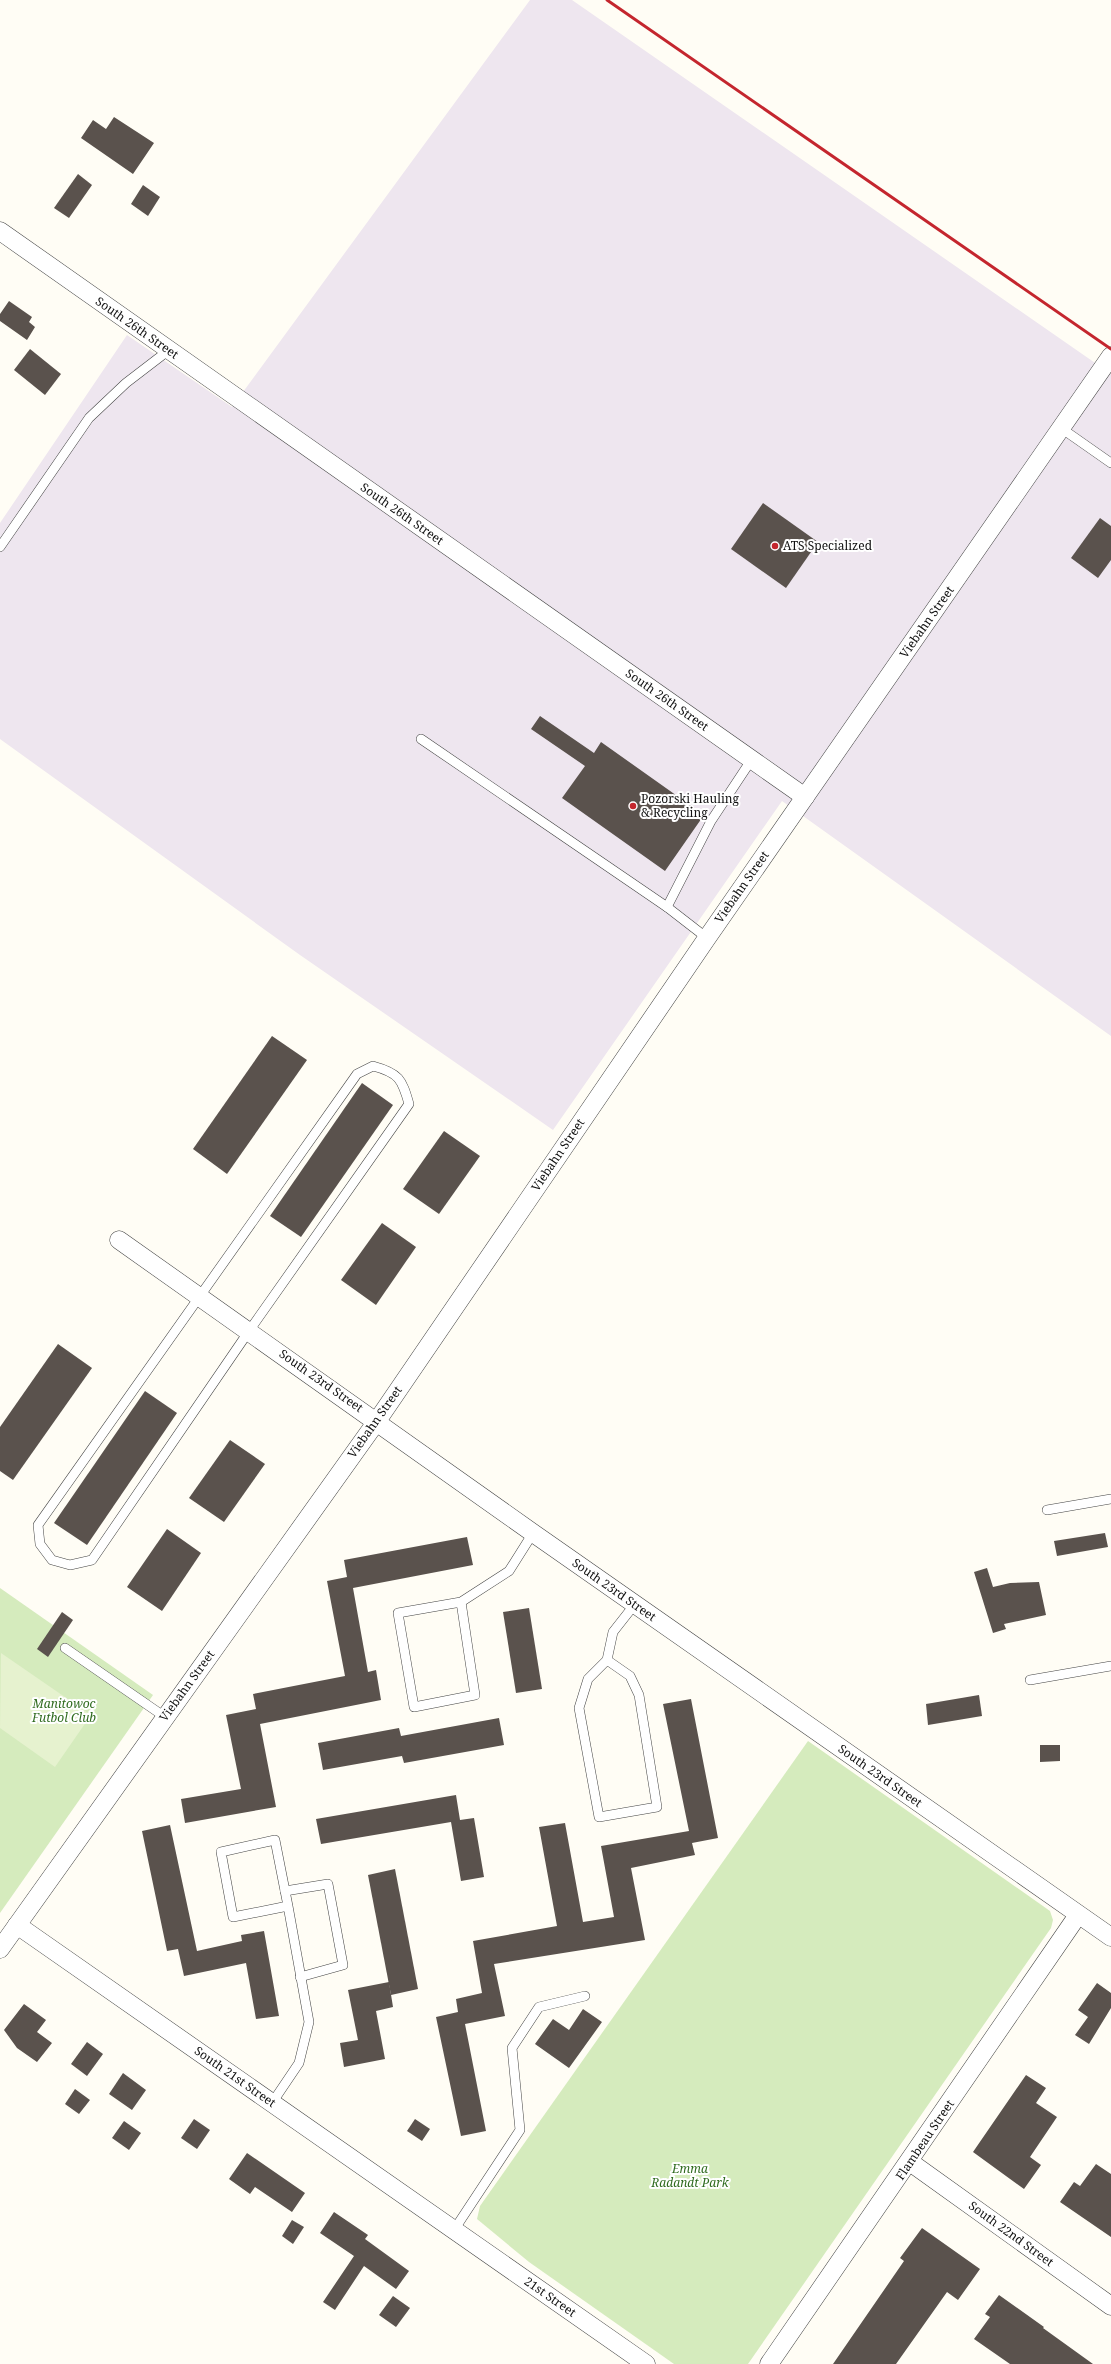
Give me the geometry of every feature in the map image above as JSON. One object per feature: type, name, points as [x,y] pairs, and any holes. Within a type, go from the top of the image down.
[{"type":"street","name":"South 26th Street","points":[[3,238],[169,350],[805,796]]},
{"type":"street","name":"Viebahn Street","points":[[0,1949],[377,1420],[707,938],[1111,356]]},
{"type":"street","name":"South 23rd Street","points":[[119,1240],[377,1420],[533,1533],[1111,1937]]},
{"type":"street","name":"Flambeau Street","points":[[769,2364],[910,2162],[1078,1915]]},
{"type":"street","name":"South 21st Street","points":[[17,1925],[454,2230]]},
{"type":"street","name":"South 22nd Street","points":[[910,2162],[1111,2306]]},
{"type":"street","name":"21st Street","points":[[454,2230],[646,2364]]},
{"type":"lane","points":[[0,548],[89,418],[126,383],[169,350]]},
{"type":"lane","points":[[1062,428],[1111,463]]},
{"type":"lane","points":[[421,739],[667,907],[707,938]]},
{"type":"lane","points":[[667,907],[711,821],[752,759]]},
{"type":"lane","points":[[372,1066],[391,1071],[403,1083],[409,1104],[249,1331],[92,1560],[70,1565],[52,1560],[40,1544],[38,1525],[358,1074],[372,1066]]},
{"type":"lane","points":[[1047,1510],[1111,1499]]},
{"type":"lane","points":[[461,1602],[475,1695],[414,1707],[398,1613],[461,1602],[509,1571],[533,1533]]},
{"type":"lane","points":[[607,1660],[630,1676],[639,1696],[657,1807],[599,1817],[579,1708],[588,1679],[607,1660],[613,1632],[635,1604]]},
{"type":"lane","points":[[65,1648],[165,1717]]},
{"type":"lane","points":[[1030,1680],[1111,1666]]},
{"type":"lane","points":[[272,2103],[299,2063],[309,2022],[288,1906],[275,1840],[221,1852],[233,1917],[288,1906]]},
{"type":"lane","points":[[285,1892],[328,1884],[343,1965],[300,1977]]},
{"type":"lane","points":[[454,2230],[520,2130],[512,2048],[539,2007],[585,1996]]},
{"type":"shaded area","points":[[530,0],[572,0],[1111,374],[1111,1036],[782,801],[553,1130],[300,955],[0,739],[0,523],[127,335],[232,407]]},
{"type":"green space","name":"Manitowoc Futbol Club","points":[[0,1588],[153,1695],[0,1913]]},
{"type":"green space","points":[[1,1653],[91,1715],[55,1767],[0,1728]]},
{"type":"green space","name":"Emma Radandt Park","points":[[808,1741],[1050,1911],[1053,1920],[1051,1928],[748,2364],[674,2364],[529,2262],[477,2219],[480,2206]]},
{"type":"building","points":[[114,117],[154,143],[133,174],[81,138],[93,120],[106,129]]},
{"type":"building","points":[[78,174],[92,185],[69,218],[54,208]]},
{"type":"building","points":[[143,185],[160,197],[148,216],[131,204]]},
{"type":"building","points":[[9,301],[32,317],[29,322],[35,327],[27,340],[0,321],[0,314]]},
{"type":"building","points":[[30,349],[61,374],[45,395],[14,370]]},
{"type":"building","name":"ATS Specialized","points":[[763,503],[818,542],[786,588],[731,549]]},
{"type":"building","points":[[1100,518],[1111,526],[1111,560],[1098,578],[1071,558]]},
{"type":"building","name":"Pozorski Hauling & Recycling","points":[[540,716],[594,753],[601,742],[704,815],[665,871],[562,798],[585,766],[531,729]]},
{"type":"building","points":[[272,1036],[307,1060],[227,1174],[193,1149]]},
{"type":"building","points":[[362,1083],[393,1105],[301,1237],[270,1216]]},
{"type":"building","points":[[444,1131],[480,1156],[439,1214],[403,1189]]},
{"type":"building","points":[[382,1223],[416,1247],[376,1305],[341,1280]]},
{"type":"building","points":[[58,1344],[92,1368],[13,1480],[0,1471],[0,1427]]},
{"type":"building","points":[[145,1391],[177,1413],[87,1545],[54,1523]]},
{"type":"building","points":[[230,1440],[265,1464],[224,1522],[189,1498]]},
{"type":"building","points":[[167,1529],[201,1553],[162,1611],[127,1587]]},
{"type":"building","points":[[1105,1533],[1108,1547],[1057,1556],[1054,1541]]},
{"type":"building","points":[[467,1537],[473,1565],[353,1588],[368,1672],[376,1670],[381,1700],[260,1724],[276,1807],[185,1823],[181,1799],[241,1789],[226,1715],[256,1709],[253,1694],[345,1676],[327,1581],[347,1577],[344,1560]]},
{"type":"building","points":[[987,1568],[993,1587],[1010,1583],[1039,1582],[1046,1615],[1004,1624],[1006,1629],[993,1633],[974,1572]]},
{"type":"building","points":[[529,1608],[542,1689],[516,1693],[503,1612]]},
{"type":"building","points":[[62,1612],[73,1620],[48,1657],[37,1649]]},
{"type":"building","points":[[979,1695],[982,1716],[928,1725],[926,1704]]},
{"type":"building","points":[[691,1699],[718,1838],[692,1843],[695,1855],[631,1868],[645,1940],[494,1964],[505,2016],[465,2024],[486,2131],[461,2136],[436,2017],[458,2012],[456,1999],[482,1993],[473,1941],[557,1926],[539,1827],[565,1823],[583,1922],[614,1917],[601,1846],[689,1831],[663,1704]]},
{"type":"building","points":[[499,1718],[504,1745],[404,1763],[402,1756],[323,1770],[318,1743],[399,1728],[401,1736]]},
{"type":"building","points":[[1040,1745],[1060,1745],[1060,1761],[1040,1762]]},
{"type":"building","points":[[456,1795],[460,1820],[474,1818],[484,1877],[461,1881],[451,1822],[321,1844],[316,1819]]},
{"type":"building","points":[[170,1825],[197,1951],[242,1941],[241,1935],[264,1931],[279,2016],[256,2019],[246,1963],[184,1976],[178,1949],[167,1951],[142,1831]]},
{"type":"building","points":[[395,1869],[418,1989],[391,1995],[368,1875]]},
{"type":"building","points":[[389,1982],[393,2007],[376,2011],[385,2059],[344,2067],[340,2043],[358,2040],[348,1990]]},
{"type":"building","points":[[1097,1983],[1111,1993],[1111,2008],[1089,2044],[1075,2035],[1088,2017],[1078,2010]]},
{"type":"building","points":[[24,2004],[46,2020],[37,2032],[52,2043],[37,2062],[17,2048],[4,2030]]},
{"type":"building","points":[[583,2009],[602,2022],[569,2068],[535,2044],[553,2019],[569,2030]]},
{"type":"building","points":[[87,2042],[103,2054],[87,2076],[71,2064]]},
{"type":"building","points":[[123,2073],[146,2090],[132,2110],[109,2094]]},
{"type":"building","points":[[1026,2075],[1046,2088],[1036,2103],[1057,2117],[1030,2157],[1041,2165],[1024,2189],[973,2152]]},
{"type":"building","points":[[75,2089],[90,2100],[79,2114],[65,2104]]},
{"type":"building","points":[[194,2119],[210,2130],[197,2149],[181,2138]]},
{"type":"building","points":[[415,2119],[430,2129],[422,2141],[407,2131]]},
{"type":"building","points":[[124,2121],[141,2133],[129,2150],[112,2138]]},
{"type":"building","points":[[247,2153],[305,2193],[292,2212],[255,2187],[250,2194],[229,2179]]},
{"type":"building","points":[[1096,2164],[1111,2174],[1111,2237],[1060,2202],[1074,2182],[1080,2186]]},
{"type":"building","points":[[334,2212],[368,2235],[365,2239],[409,2271],[396,2289],[364,2266],[335,2310],[323,2302],[354,2256],[320,2233]]},
{"type":"building","points":[[292,2220],[304,2227],[293,2244],[282,2236]]},
{"type":"building","points":[[922,2228],[980,2269],[958,2300],[947,2292],[896,2364],[833,2364],[904,2261],[900,2258]]},
{"type":"building","points":[[999,2295],[1093,2364],[1010,2364],[974,2339],[990,2317],[985,2314]]},
{"type":"building","points":[[393,2296],[410,2308],[396,2327],[379,2315]]},
{"type":"railway","points":[[607,0],[1111,349]]},
{"type":"place","name":"ATS Specialized","points":[[775,546]]},
{"type":"place","name":"Pozorski Hauling & Recycling","points":[[633,806]]}]
